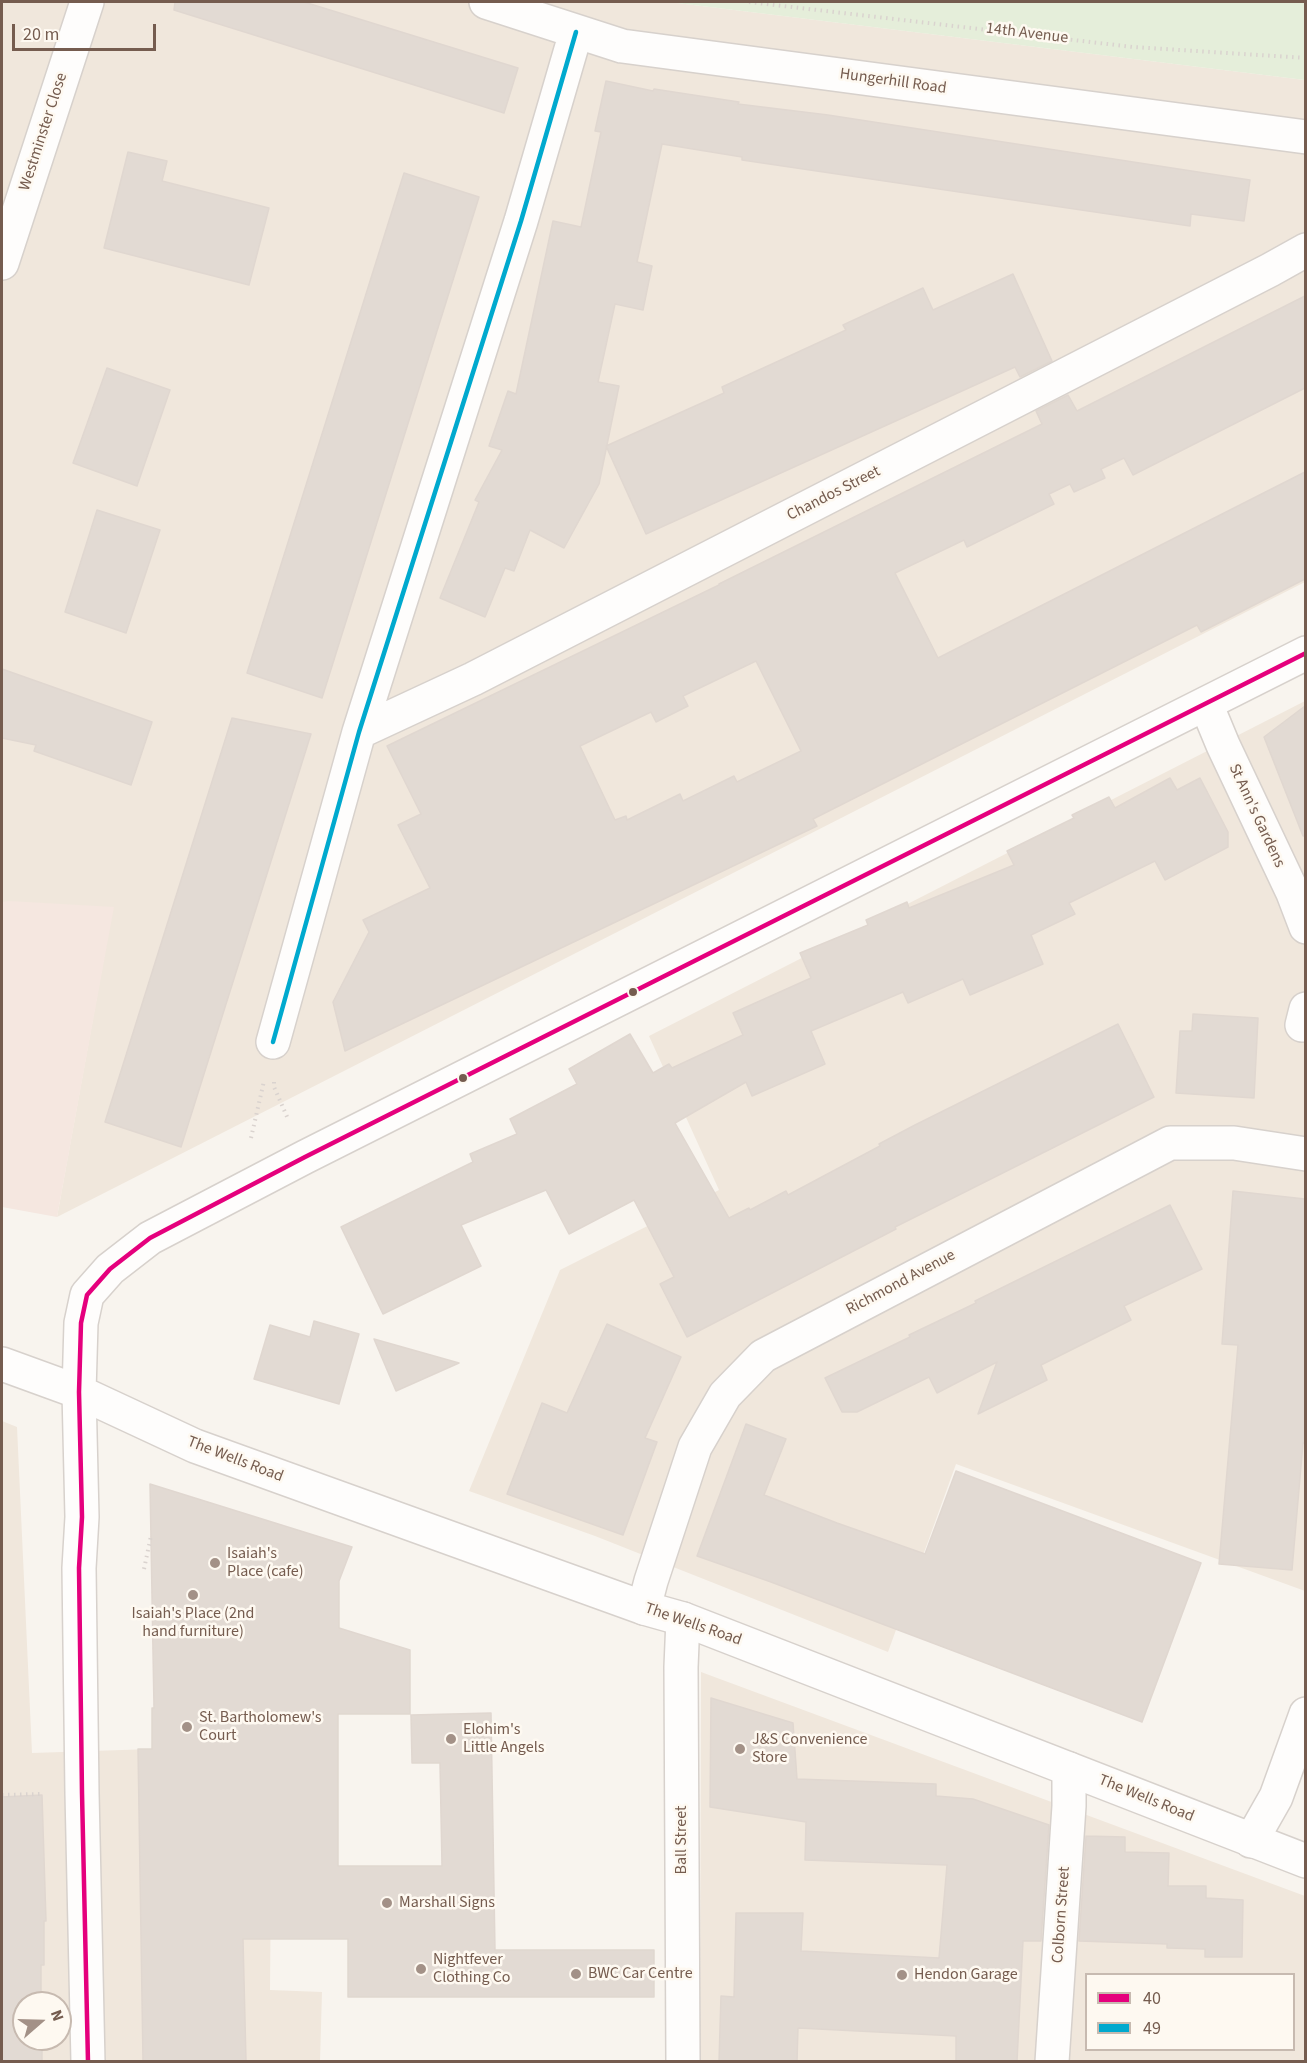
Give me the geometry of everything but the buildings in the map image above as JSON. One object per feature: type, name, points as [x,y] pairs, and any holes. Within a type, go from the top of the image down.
[{"type":"street","name":"Westminster Close","points":[[2,263],[87,2]]},
{"type":"street","name":"Hungerhill Road","points":[[486,2],[622,46],[1305,137]]},
{"type":"street","points":[[273,1042],[359,732],[521,220],[576,32]]},
{"type":"street","name":"Chandos Street","points":[[359,732],[483,674],[1305,250]]},
{"type":"street","points":[[88,2061],[79,1568],[82,1517],[79,1392],[81,1323],[87,1295],[110,1269],[150,1238],[305,1157],[1305,653]]},
{"type":"street","name":"St Ann's Gardens","points":[[1206,704],[1293,893],[1305,927]]},
{"type":"street","name":"Richmond Avenue","points":[[644,1608],[695,1447],[725,1395],[763,1356],[1170,1143],[1234,1143],[1305,1154]]},
{"type":"street","name":"The Wells Road","points":[[2,1364],[79,1392],[195,1446],[644,1608],[683,1619],[1305,1861]]},
{"type":"street","name":"Ball Street","points":[[683,1619],[681,1667],[683,2061]]},
{"type":"street","points":[[1251,1841],[1276,1797],[1305,1714]]},
{"type":"street","name":"Colborn Street","points":[[1052,2061],[1069,1806],[1069,1769]]},
{"type":"path","name":"14th Avenue","points":[[749,2],[1133,47],[1305,58]]},
{"type":"path","points":[[273,1042],[274,1086],[305,1157]]},
{"type":"path","points":[[238,1193],[273,1042]]},
{"type":"path","points":[[144,1569],[151,1536]]},
{"type":"shaded area","points":[[2,2],[669,2],[1305,80],[1305,582],[57,1217],[113,908],[2,902]]},
{"type":"shaded area","points":[[1305,701],[1305,1591],[956,1464],[888,1652],[595,1536],[469,1491],[560,1270],[719,1190],[649,1036]]},
{"type":"shaded area","points":[[2,902],[114,907],[57,1217],[2,1207]]},
{"type":"shaded area","points":[[2,1421],[17,1427],[32,1753],[272,1745],[270,1990],[322,1992],[320,2061],[2,2061]]},
{"type":"shaded area","points":[[701,1672],[1305,1896],[1305,2061],[700,2062]]},
{"type":"green space","points":[[669,2],[1305,2],[1305,80]]},
{"type":"transit line","name":"49","points":[[273,1042],[359,732],[521,221],[576,32]]},
{"type":"transit line","name":"40","points":[[88,2062],[79,1568],[82,1517],[79,1392],[81,1323],[87,1295],[110,1269],[150,1238],[305,1157],[1306,653]]},
{"type":"place","name":"Isaiah's Place (cafe)","points":[[215,1563]]},
{"type":"place","name":"Isaiah's Place (2nd hand furniture)","points":[[193,1595]]},
{"type":"place","name":"St. Bartholomew's Court","points":[[187,1727]]},
{"type":"place","name":"Elohim's Little Angels","points":[[451,1739]]},
{"type":"place","name":"J&S Convenience Store","points":[[740,1749]]},
{"type":"place","name":"Marshall Signs","points":[[387,1903]]},
{"type":"place","name":"Nightfever Clothing Co","points":[[421,1969]]},
{"type":"place","name":"BWC Car Centre","points":[[576,1974]]},
{"type":"place","name":"Hendon Garage","points":[[902,1975]]}]
